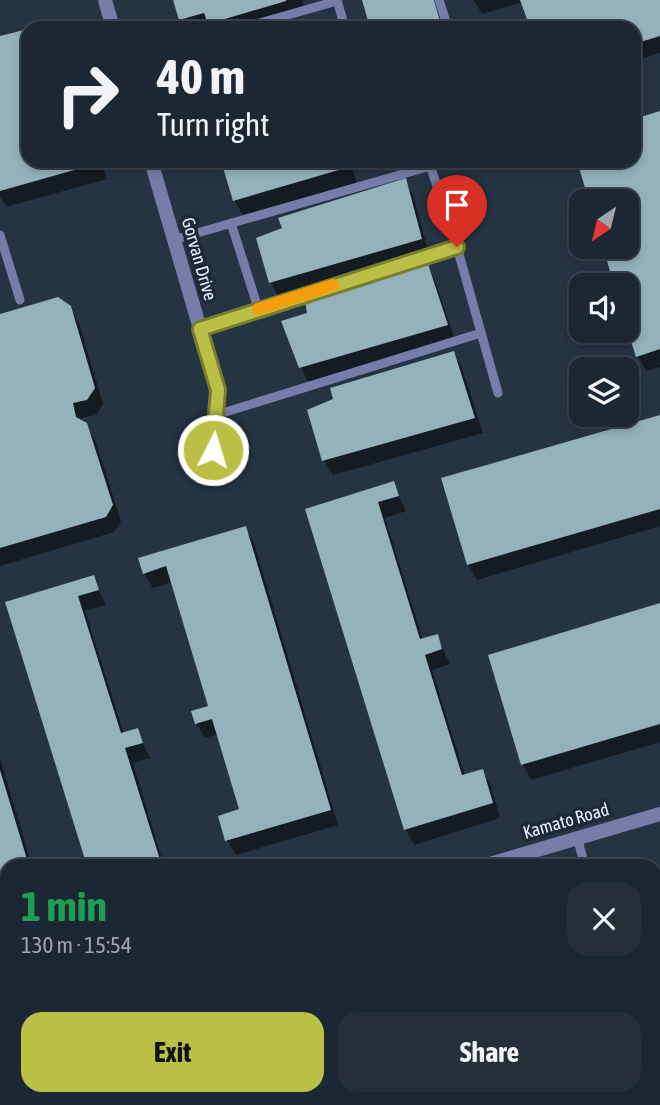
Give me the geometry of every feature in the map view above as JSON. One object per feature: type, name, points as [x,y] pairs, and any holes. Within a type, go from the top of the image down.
[{"type":"street","points":[[105,0],[111,21]]},
{"type":"street","name":"Gorvan Drive","points":[[152,168],[218,390],[213,450]]},
{"type":"street","name":"Kamato Road","points":[[506,859],[660,814]]},
{"type":"lane","points":[[266,21],[337,0],[343,21]]},
{"type":"lane","points":[[439,0],[446,21]]},
{"type":"lane","points":[[173,240],[423,168]]},
{"type":"lane","points":[[431,168],[457,247],[498,393]]},
{"type":"lane","points":[[231,223],[258,309]]},
{"type":"lane","points":[[0,234],[20,300]]},
{"type":"lane","points":[[200,329],[457,247]]},
{"type":"lane","points":[[216,415],[481,333]]},
{"type":"lane","points":[[577,837],[583,859]]},
{"type":"building","points":[[173,0],[286,0],[218,21],[207,21],[204,13],[179,20]]},
{"type":"building","points":[[362,0],[434,0],[440,21],[368,21]]},
{"type":"building","points":[[520,0],[660,0],[660,36],[641,42],[641,21],[528,21]]},
{"type":"building","points":[[21,31],[21,168],[81,168],[0,191],[0,36]]},
{"type":"building","points":[[660,111],[660,349],[636,357],[632,343],[639,343],[639,273],[611,273],[606,259],[639,259],[639,189],[585,189],[579,168],[641,168],[641,117]]},
{"type":"building","points":[[223,168],[346,168],[233,201]]},
{"type":"building","points":[[406,178],[422,239],[269,283],[256,238],[282,228],[278,218]]},
{"type":"building","points":[[428,264],[448,325],[299,368],[281,321],[307,313],[305,301]]},
{"type":"building","points":[[58,297],[71,306],[95,388],[87,400],[73,403],[76,417],[87,423],[113,505],[106,517],[0,548],[0,314]]},
{"type":"building","points":[[454,351],[475,418],[322,461],[307,410],[333,399],[330,388]]},
{"type":"building","points":[[660,415],[660,509],[467,565],[441,478],[618,427],[639,427],[639,421]]},
{"type":"building","points":[[394,481],[399,496],[378,502],[420,639],[438,634],[442,649],[425,655],[462,775],[483,769],[493,803],[404,830],[305,509]]},
{"type":"building","points":[[246,526],[331,810],[225,841],[218,816],[239,809],[212,719],[195,724],[191,711],[208,706],[166,566],[143,574],[138,558]]},
{"type":"building","points":[[94,575],[99,590],[78,596],[121,733],[138,728],[143,743],[125,748],[160,859],[85,859],[5,602]]},
{"type":"building","points":[[660,603],[660,724],[521,765],[488,655]]},
{"type":"building","points":[[0,770],[27,859],[0,859]]},
{"type":"slow traffic","points":[[258,309],[333,285]]},
{"type":"route","points":[[213,450],[218,390],[200,329],[457,247]]}]
